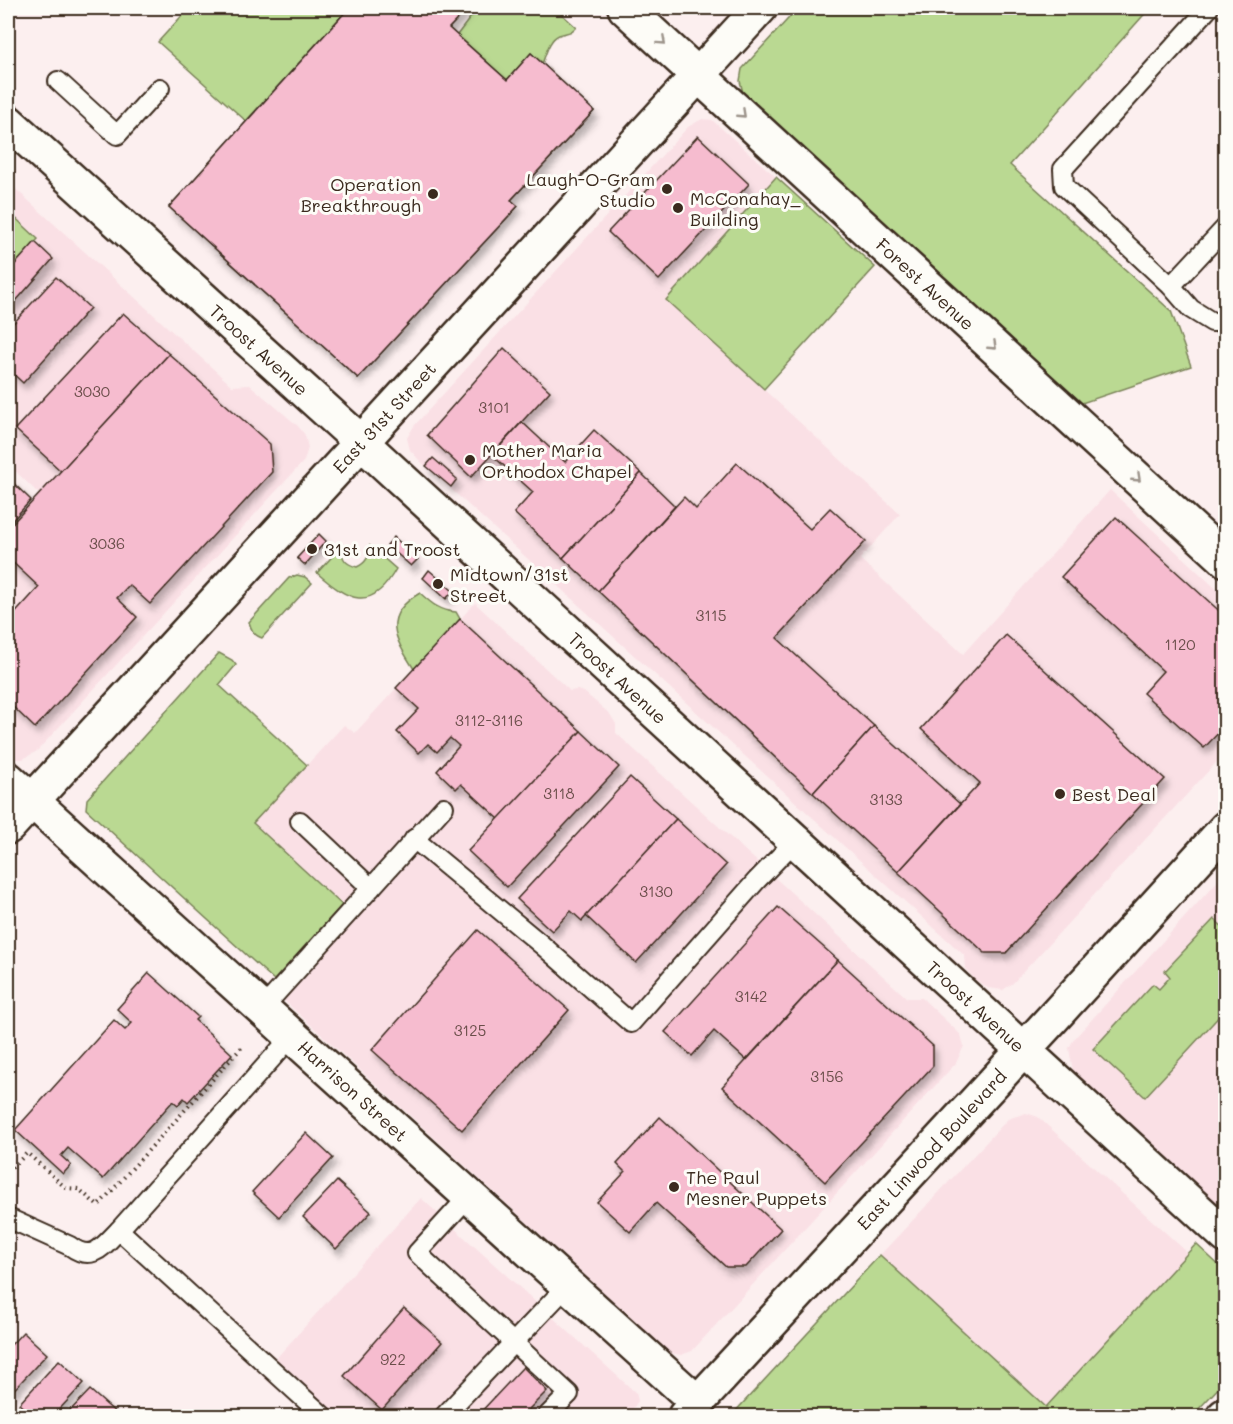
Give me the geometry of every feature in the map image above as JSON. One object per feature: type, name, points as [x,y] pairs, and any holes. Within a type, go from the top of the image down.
[{"type":"main road","name":"Forest Avenue","points":[[625,8],[1226,560]]},
{"type":"main road","name":"East 31st Street","points":[[8,827],[760,8]]},
{"type":"main road","name":"Troost Avenue","points":[[8,122],[361,442],[1226,1236]]},
{"type":"main road","name":"Harrison Street","points":[[8,779],[568,1285],[691,1410]]},
{"type":"main road","name":"East Linwood Boulevard","points":[[691,1410],[1226,828]]},
{"type":"lane","points":[[1209,8],[1063,169],[1064,186],[1171,285],[1191,309],[1212,322],[1226,322]]},
{"type":"lane","points":[[58,81],[117,135],[160,88]]},
{"type":"lane","points":[[1171,285],[1226,227]]},
{"type":"lane","points":[[262,1009],[444,807]]},
{"type":"lane","points":[[300,821],[370,888]]},
{"type":"lane","points":[[414,839],[542,945],[631,1023],[757,880],[795,841]]},
{"type":"lane","points":[[8,1218],[70,1246],[77,1252],[85,1253],[100,1249],[292,1036]]},
{"type":"lane","points":[[469,1196],[417,1253],[568,1394],[548,1416]]},
{"type":"lane","points":[[118,1230],[323,1416]]},
{"type":"lane","points":[[444,1416],[568,1285]]},
{"type":"path","points":[[8,1172],[27,1153],[66,1188],[79,1189],[98,1206],[243,1046]]},
{"type":"shaded area","points":[[702,119],[712,120],[776,177],[666,300],[900,514],[860,559],[963,654],[1110,490],[1225,597],[1225,753],[1013,983],[1003,990],[988,988],[974,979],[966,969],[965,956],[410,450],[407,438],[414,426],[688,127]]},
{"type":"shaded area","points":[[8,182],[232,386],[250,385],[298,426],[305,435],[308,448],[304,461],[37,751],[23,759],[15,759],[8,753],[8,528],[39,494],[8,464]]},
{"type":"shaded area","points":[[475,603],[570,691],[584,692],[610,714],[616,724],[616,733],[907,998],[922,998],[961,1035],[964,1046],[956,1063],[692,1351],[681,1355],[670,1353],[268,986],[342,905],[253,823],[344,725],[355,733]]},
{"type":"shaded area","points":[[1225,873],[1225,1210],[1086,1085],[1073,1071],[1069,1048],[1074,1039]]},
{"type":"shaded area","points":[[1026,1113],[1038,1117],[1188,1253],[1046,1407],[880,1255],[1008,1119]]},
{"type":"shaded area","points":[[421,1198],[636,1393],[638,1401],[628,1416],[307,1416],[261,1375]]},
{"type":"green space","points":[[189,8],[349,8],[246,121],[158,42]]},
{"type":"green space","points":[[480,8],[555,8],[576,27],[553,40],[542,64],[531,54],[507,80],[457,35]]},
{"type":"green space","points":[[798,8],[1150,8],[1010,165],[1171,311],[1191,366],[1082,403],[743,93],[740,81],[742,69]]},
{"type":"green space","points":[[776,177],[875,267],[764,389],[666,300]]},
{"type":"green space","points":[[8,211],[38,239],[8,272]]},
{"type":"green space","points":[[370,546],[396,569],[387,583],[368,597],[359,598],[349,595],[317,573],[341,547],[345,560],[357,567],[367,559]]},
{"type":"green space","points":[[297,575],[305,577],[312,583],[262,638],[256,635],[249,622],[289,578]]},
{"type":"green space","points":[[420,593],[436,606],[456,612],[460,619],[414,669],[401,647],[395,628],[400,610]]},
{"type":"green space","points":[[219,653],[236,665],[219,685],[307,765],[253,823],[342,905],[274,980],[86,809],[87,799]]},
{"type":"green space","points":[[1214,919],[1225,929],[1225,1010],[1145,1097],[1093,1049],[1153,984],[1159,989],[1170,977],[1165,971]]},
{"type":"green space","points":[[1196,1244],[1225,1271],[1226,1380],[1192,1416],[731,1416],[880,1255],[1046,1407]]},
{"type":"building","name":"Operation Breakthrough","points":[[349,8],[468,8],[449,28],[507,80],[531,53],[594,111],[511,200],[518,206],[358,378],[169,207]],"holes":[[[384,103],[410,128],[313,234],[286,210]]]},
{"type":"building","name":"Operation Breakthrough","points":[[349,8],[468,8],[449,28],[507,80],[531,53],[594,111],[511,200],[518,206],[358,378],[169,207]]},
{"type":"building","name":"McConahay_ Building","points":[[698,136],[749,184],[659,280],[608,232]]},
{"type":"building","points":[[35,242],[53,259],[8,310],[8,272]]},
{"type":"building","points":[[56,277],[90,308],[23,383],[8,369],[8,329]]},
{"type":"building","points":[[123,313],[169,354],[61,471],[15,429]]},
{"type":"building","points":[[504,348],[550,391],[471,477],[427,435]]},
{"type":"building","points":[[169,354],[270,444],[272,472],[150,604],[129,585],[117,598],[137,617],[35,728],[8,702],[8,621],[39,587],[8,558],[8,528]]},
{"type":"building","points":[[522,422],[565,462],[594,430],[641,473],[563,558],[514,513],[533,492],[492,455]]},
{"type":"building","points":[[433,458],[457,479],[451,487],[426,466]]},
{"type":"building","points":[[737,463],[810,529],[830,508],[866,541],[777,638],[874,726],[813,793],[598,591],[684,497],[696,509]]},
{"type":"building","points":[[641,473],[675,506],[598,591],[563,558]]},
{"type":"building","points":[[8,478],[31,500],[8,525]]},
{"type":"building","points":[[1116,517],[1226,617],[1226,725],[1204,748],[1143,693],[1163,671],[1061,577]]},
{"type":"building","name":"31st and Troost","points":[[319,534],[326,541],[305,565],[297,558]]},
{"type":"building","name":"Midtown/31st Street","points":[[394,537],[418,559],[411,566],[387,545]]},
{"type":"building","name":"Midtown/31st Street","points":[[429,570],[453,591],[446,599],[423,578]]},
{"type":"building","points":[[460,619],[581,731],[499,819],[461,784],[456,789],[437,771],[459,746],[450,738],[437,752],[428,744],[419,753],[397,732],[419,709],[396,688]]},
{"type":"building","name":"Best Deal","points":[[1006,635],[1165,779],[1006,953],[985,953],[898,872],[980,783],[921,729]]},
{"type":"building","points":[[874,726],[960,804],[898,872],[813,793]]},
{"type":"building","points":[[581,731],[619,767],[507,887],[468,851]]},
{"type":"building","points":[[630,777],[676,819],[582,921],[571,911],[552,931],[517,899]]},
{"type":"building","points":[[676,819],[726,865],[636,963],[586,916]]},
{"type":"building","points":[[778,907],[838,960],[746,1060],[714,1031],[692,1056],[665,1032]]},
{"type":"building","points":[[478,930],[569,1010],[462,1130],[372,1050]]},
{"type":"building","points":[[838,960],[933,1046],[933,1066],[825,1182],[722,1087]]},
{"type":"building","points":[[149,973],[198,1017],[195,1020],[232,1054],[188,1102],[184,1098],[178,1105],[173,1101],[103,1179],[68,1148],[61,1156],[71,1165],[63,1174],[15,1130],[114,1020],[125,1030],[132,1023],[117,1009]]},
{"type":"building","name":"The Paul Mesner Puppets","points":[[660,1117],[781,1229],[746,1267],[726,1267],[656,1203],[630,1232],[597,1202],[625,1172],[617,1164]]},
{"type":"building","points":[[306,1133],[333,1158],[279,1217],[252,1192]]},
{"type":"building","points":[[337,1181],[371,1212],[336,1249],[303,1217]]},
{"type":"building","points":[[404,1308],[442,1342],[382,1410],[344,1376]]},
{"type":"building","points":[[23,1332],[47,1354],[9,1395],[8,1348]]},
{"type":"building","points":[[59,1360],[84,1383],[53,1416],[33,1416],[19,1404]]},
{"type":"building","points":[[523,1367],[547,1391],[522,1416],[477,1416]]},
{"type":"building","points":[[90,1390],[116,1413],[113,1416],[65,1416]]},
{"type":"place","name":"Laugh-O-Gram Studio","points":[[667,189]]},
{"type":"place","name":"Operation Breakthrough","points":[[433,194]]},
{"type":"place","name":"McConahay_ Building","points":[[678,208]]},
{"type":"place","name":"Mother Maria Orthodox Chapel","points":[[470,460]]},
{"type":"place","name":"31st and Troost","points":[[312,549]]},
{"type":"place","name":"Midtown/31st Street","points":[[438,584]]},
{"type":"place","name":"Best Deal","points":[[1060,794]]},
{"type":"place","name":"The Paul Mesner Puppets","points":[[674,1187]]}]
